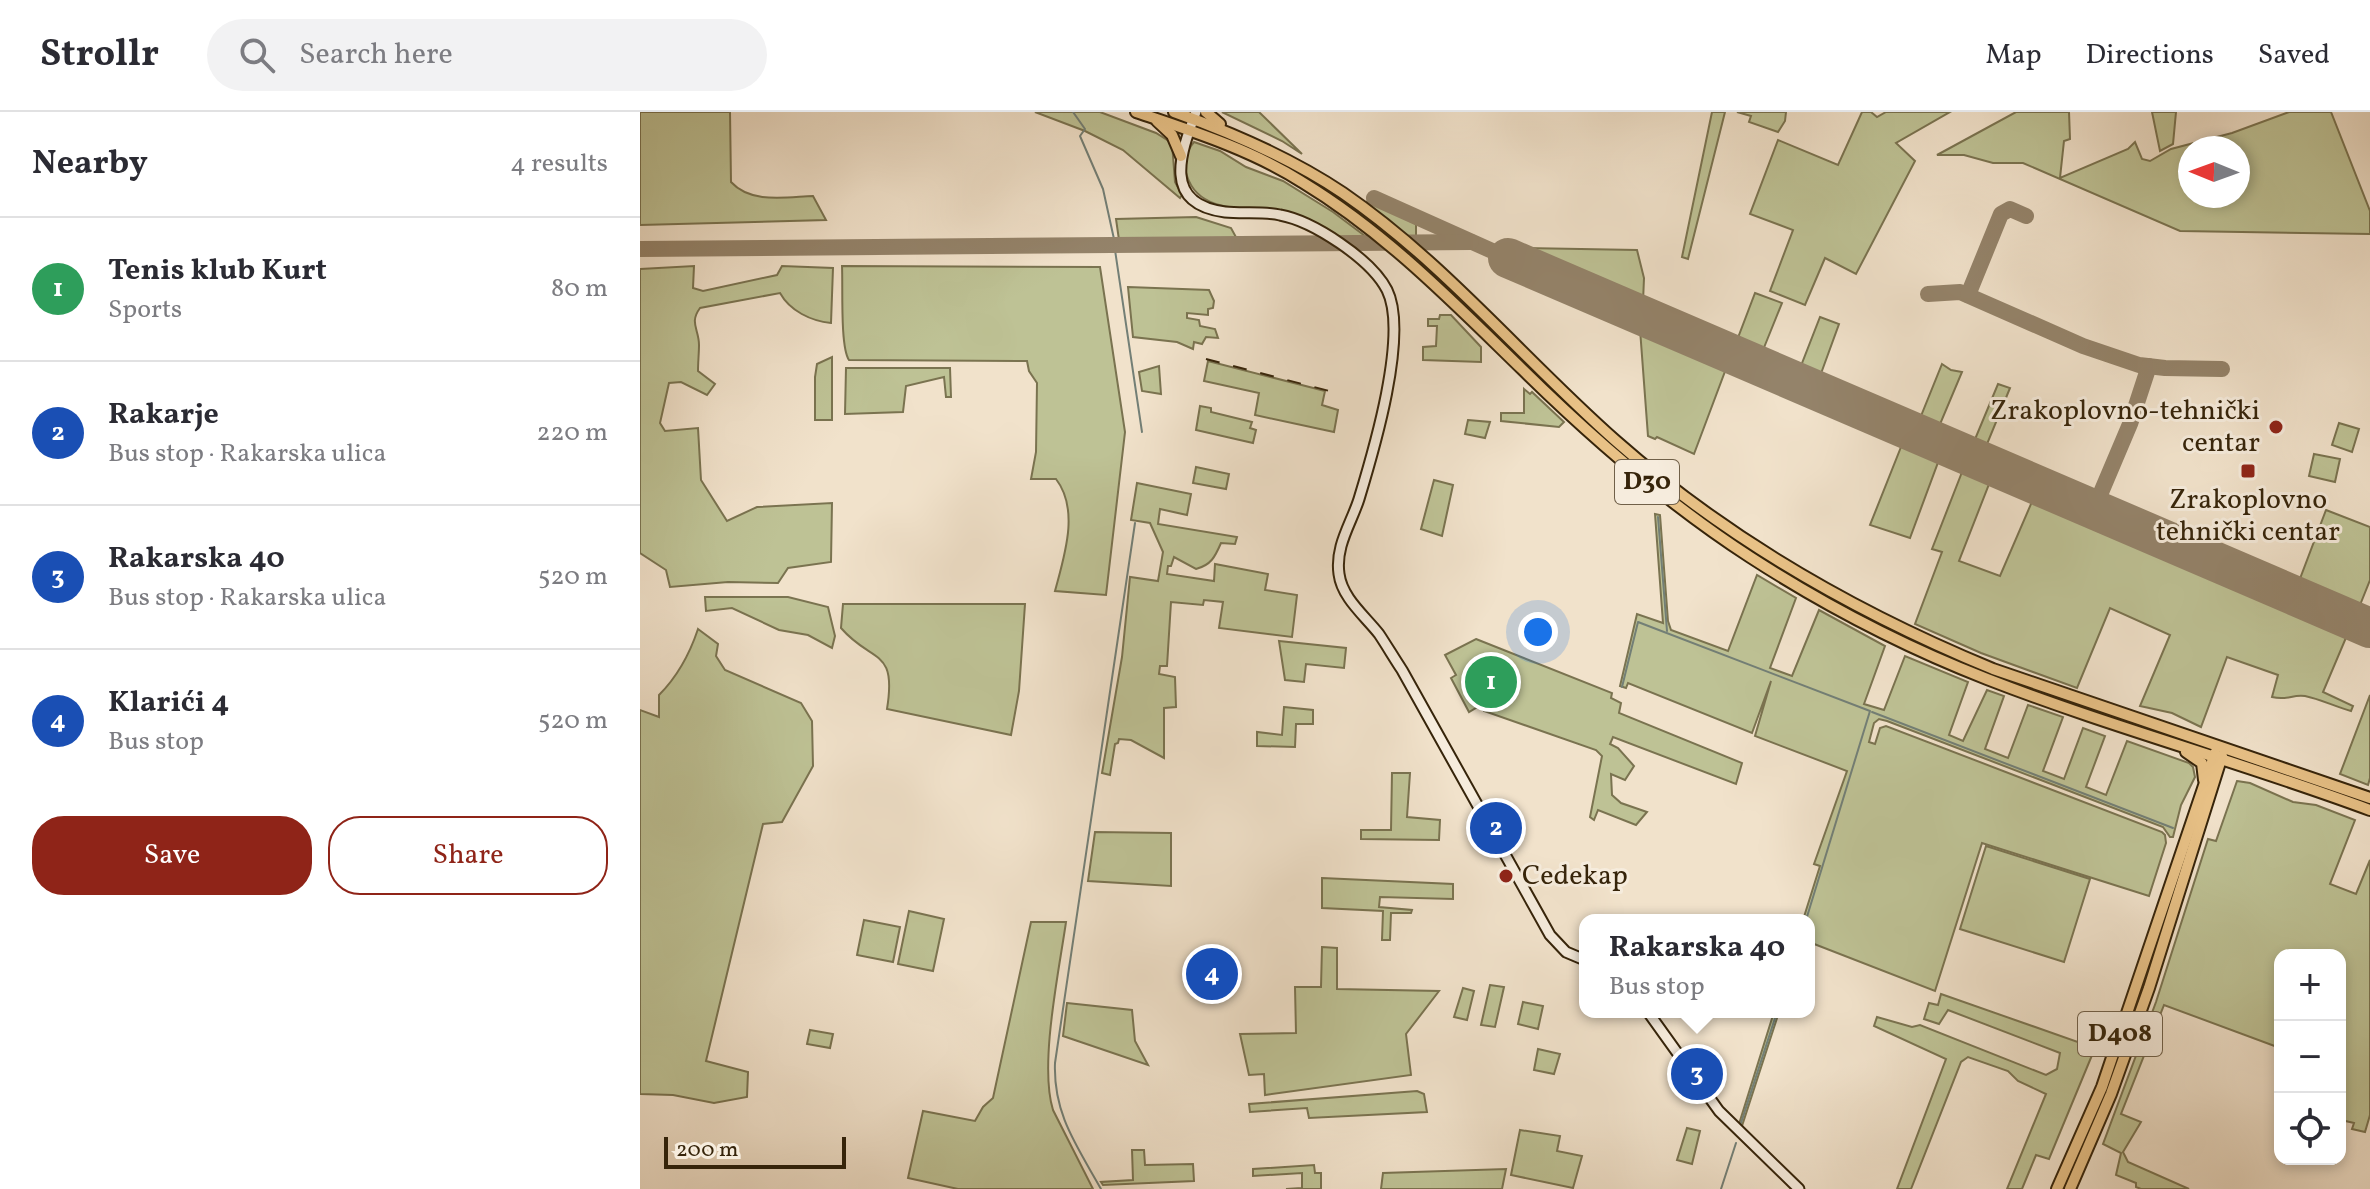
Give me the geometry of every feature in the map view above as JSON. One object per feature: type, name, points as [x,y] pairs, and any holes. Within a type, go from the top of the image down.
[{"type":"main road","name":"D30","points":[[1136,112],[1152,117],[1193,120],[1300,180],[1390,243],[1609,450],[1689,515],[1791,583],[1879,630],[1987,679],[2370,810]]},
{"type":"main road","name":"D30","points":[[1174,112],[1294,163],[1393,230],[1436,267],[1618,443],[1713,517],[1769,555],[1879,618],[1939,646],[2040,686],[2370,798]]},
{"type":"main road","points":[[1206,112],[1223,126],[1271,152]]},
{"type":"main road","points":[[1152,117],[1172,135],[1181,156]]},
{"type":"main road","points":[[1193,120],[1181,156],[1180,174],[1185,188],[1201,204],[1220,211],[1266,213],[1298,220],[1319,230],[1347,250],[1385,286],[1392,310],[1390,381],[1359,498],[1339,549],[1341,583],[1400,668],[1550,935],[1566,952],[1579,957]]},
{"type":"main road","points":[[2175,744],[2202,763],[2203,786]]},
{"type":"main road","name":"D408","points":[[2070,1189],[2111,1094],[2135,1027],[2206,806],[2221,746]]},
{"type":"main road","name":"D408","points":[[2057,1189],[2102,1087],[2203,786],[2218,758]]},
{"type":"main road","points":[[2206,806],[2222,775],[2234,768],[2249,768]]},
{"type":"main road","points":[[1652,1018],[1712,1102],[1799,1189]]},
{"type":"green space","points":[[640,112],[730,112],[731,182],[748,194],[759,196],[813,196],[826,220],[640,225]]},
{"type":"green space","points":[[1035,112],[1100,112],[1156,133],[1172,143],[1175,182],[1182,195],[1180,198],[1123,150]]},
{"type":"green space","points":[[1222,112],[1259,112],[1302,154],[1282,141]]},
{"type":"green space","points":[[1712,112],[1725,112],[1688,259],[1682,257]]},
{"type":"green space","points":[[1737,112],[1786,112],[1785,121],[1778,132],[1749,122],[1751,116]]},
{"type":"green space","points":[[1862,112],[1871,112],[1877,117],[1886,112],[1950,112],[1896,143],[1915,161],[1856,274],[1825,258],[1805,305],[1770,291],[1793,230],[1750,214],[1778,140],[1838,165]]},
{"type":"green space","points":[[2016,112],[2069,112],[2070,139],[2064,141],[2060,178],[2128,149],[2135,142],[2142,159],[2150,161],[2178,147],[2178,208],[2250,208],[2250,136],[2221,136],[2289,112],[2331,112],[2370,211],[2370,234],[2180,231],[2023,163],[1993,163],[1964,155],[1937,155]]},
{"type":"green space","points":[[2152,112],[2176,112],[2173,144],[2160,151]]},
{"type":"green space","points":[[1194,142],[1283,181],[1369,239],[1341,240],[1296,215],[1234,208],[1205,199],[1194,190],[1185,167]]},
{"type":"green space","points":[[1368,200],[1416,224],[1416,236],[1408,239],[1366,205]]},
{"type":"green space","points":[[1196,217],[1231,228],[1237,239],[1119,240],[1116,219]]},
{"type":"green space","points":[[1521,248],[1637,250],[1644,278],[1643,302],[1547,262]]},
{"type":"green space","points":[[694,266],[693,288],[703,291],[777,275],[782,266],[833,268],[831,323],[802,314],[789,305],[780,293],[700,308],[695,322],[699,345],[698,371],[715,384],[707,395],[681,382],[669,383],[660,423],[665,431],[698,428],[701,480],[727,521],[757,507],[832,503],[831,562],[788,568],[778,583],[728,582],[670,587],[666,570],[640,553],[640,269]]},
{"type":"green space","points":[[842,266],[1100,267],[1125,432],[1106,595],[1055,591],[1069,519],[1063,491],[1056,479],[1031,479],[1036,452],[1037,383],[1027,361],[849,360],[843,330]]},
{"type":"green space","points":[[1128,287],[1209,290],[1214,301],[1208,315],[1187,313],[1187,318],[1199,320],[1200,326],[1215,329],[1218,338],[1206,337],[1202,344],[1194,342],[1193,349],[1177,342],[1133,337]]},
{"type":"green space","points":[[1755,293],[1782,303],[1761,355],[1736,343]]},
{"type":"green space","points":[[1440,315],[1451,315],[1481,347],[1481,362],[1423,360],[1423,347],[1436,346],[1437,326],[1428,326],[1428,319],[1439,319]]},
{"type":"green space","points":[[1820,317],[1839,324],[1819,379],[1799,371]]},
{"type":"green space","points":[[1640,329],[1727,366],[1694,454],[1648,436]]},
{"type":"green space","points":[[832,357],[832,420],[815,420],[817,364]]},
{"type":"green space","points":[[1208,361],[1325,391],[1322,405],[1338,410],[1334,432],[1255,415],[1259,393],[1204,381]]},
{"type":"green space","points":[[1942,364],[1962,372],[1938,429],[1919,421]]},
{"type":"green space","points":[[1159,366],[1161,394],[1142,391],[1139,372]]},
{"type":"green space","points":[[846,368],[950,368],[951,397],[946,397],[944,377],[906,386],[903,412],[845,414]]},
{"type":"green space","points":[[1998,384],[2010,388],[1985,449],[1973,444]]},
{"type":"green space","points":[[1524,389],[1530,394],[1532,392],[1564,422],[1559,427],[1501,421],[1501,413],[1524,413]]},
{"type":"green space","points":[[1200,406],[1211,408],[1211,412],[1252,422],[1250,428],[1256,430],[1253,443],[1196,430]]},
{"type":"green space","points":[[1468,420],[1490,422],[1485,438],[1465,434]]},
{"type":"green space","points":[[2339,423],[2359,429],[2352,452],[2332,445]]},
{"type":"green space","points":[[1903,442],[1940,457],[1910,538],[1870,525]]},
{"type":"green space","points":[[2314,454],[2340,459],[2335,482],[2309,476]]},
{"type":"green space","points":[[1196,467],[1229,474],[1226,489],[1193,483]]},
{"type":"green space","points":[[1964,467],[1991,479],[1959,561],[2000,576],[2034,497],[2348,633],[2323,692],[2353,706],[2351,711],[2305,696],[2272,697],[2278,675],[2227,657],[2201,727],[2172,713],[2140,706],[2170,635],[2110,608],[2077,688],[1981,653],[1915,624],[1942,552],[1932,549]]},
{"type":"green space","points":[[1434,480],[1453,485],[1442,536],[1421,529]]},
{"type":"green space","points":[[1137,483],[1191,494],[1187,515],[1160,509],[1158,524],[1237,537],[1235,544],[1221,543],[1212,560],[1196,569],[1174,557],[1167,574],[1214,581],[1215,564],[1268,574],[1265,590],[1297,595],[1292,637],[1219,628],[1223,602],[1204,600],[1203,605],[1171,602],[1167,666],[1160,666],[1159,674],[1175,677],[1176,707],[1164,708],[1164,758],[1131,740],[1119,739],[1115,744],[1110,775],[1102,773],[1122,657],[1130,577],[1158,581],[1163,552],[1150,523],[1131,520]]},
{"type":"green space","points":[[2326,510],[2370,527],[2370,580],[2358,610],[2298,584]]},
{"type":"green space","points":[[1655,514],[1660,515],[1671,630],[1728,651],[1757,575],[1796,598],[1770,668],[1792,676],[1819,610],[1885,646],[1864,704],[1884,710],[1905,656],[1968,682],[1949,735],[1963,741],[1987,690],[2004,696],[1985,749],[2008,758],[2028,705],[2063,717],[2043,771],[2064,779],[2083,728],[2105,736],[2086,787],[2106,795],[2127,741],[2189,763],[2195,777],[2181,805],[2173,837],[2170,837],[2163,827],[1887,721],[1879,719],[1874,723],[1869,742],[1875,744],[1880,728],[1886,726],[2162,832],[2166,843],[2149,896],[1982,843],[1935,991],[1815,944],[1815,914],[1805,914],[1820,866],[1814,864],[1847,771],[1755,736],[1771,681],[1752,733],[1628,683],[1626,688],[1620,686],[1637,614],[1663,623]]},
{"type":"green space","points":[[705,597],[788,597],[828,607],[835,636],[832,648],[808,635],[779,630],[732,608],[706,611]]},
{"type":"green space","points":[[843,604],[1025,604],[1019,691],[1011,735],[887,709],[889,689],[885,666],[841,628]]},
{"type":"green space","points":[[698,629],[718,644],[716,656],[725,670],[801,703],[812,721],[813,766],[782,822],[763,824],[706,1061],[748,1072],[747,1097],[714,1103],[673,1095],[640,1094],[640,710],[659,717],[659,695],[682,664]]},
{"type":"green space","points":[[1476,639],[1612,693],[1611,698],[1621,703],[1619,713],[1742,763],[1736,784],[1613,737],[1610,744],[1618,748],[1634,766],[1625,780],[1611,774],[1612,795],[1621,803],[1647,812],[1636,825],[1598,810],[1594,820],[1590,817],[1602,756],[1596,750],[1484,711],[1481,705],[1469,712],[1451,678],[1456,675],[1445,655]]},
{"type":"green space","points":[[1279,641],[1346,648],[1344,668],[1306,664],[1304,682],[1285,680]]},
{"type":"green space","points":[[2370,695],[2370,778],[2368,785],[2340,774]]},
{"type":"green space","points":[[1284,707],[1313,710],[1313,724],[1296,724],[1295,747],[1257,746],[1257,732],[1282,735]]},
{"type":"green space","points":[[1392,773],[1410,773],[1407,817],[1440,820],[1439,840],[1361,839],[1361,830],[1391,830]]},
{"type":"green space","points":[[2237,781],[2355,820],[2330,884],[2356,894],[2370,860],[2370,1115],[2365,1132],[2352,1129],[2354,1123],[2346,1121],[2346,949],[2274,949],[2274,1046],[2164,1005],[2121,1114],[2141,1122],[2123,1152],[2128,1162],[2189,1189],[2141,1189],[2136,1187],[2136,1183],[2116,1175],[2121,1153],[2103,1144],[2156,1002],[2208,839],[2216,841]]},
{"type":"green space","points":[[1095,832],[1171,833],[1171,886],[1088,881]]},
{"type":"green space","points":[[1986,846],[2090,879],[2064,962],[1960,929]]},
{"type":"green space","points":[[1322,878],[1453,884],[1453,899],[1380,897],[1379,907],[1412,910],[1411,913],[1391,913],[1390,940],[1382,940],[1383,911],[1322,908]]},
{"type":"green space","points":[[909,911],[944,919],[933,971],[898,964]]},
{"type":"green space","points":[[864,920],[900,927],[893,962],[857,955]]},
{"type":"green space","points":[[1031,922],[1066,922],[1049,1044],[1049,1091],[1053,1110],[1093,1189],[958,1189],[908,1178],[923,1111],[975,1121],[993,1098]]},
{"type":"green space","points":[[1322,947],[1337,948],[1337,989],[1439,991],[1406,1034],[1411,1075],[1265,1095],[1264,1074],[1249,1075],[1240,1034],[1296,1033],[1295,987],[1321,987]]},
{"type":"green space","points":[[1490,985],[1504,987],[1495,1027],[1481,1025]]},
{"type":"green space","points":[[1463,988],[1474,991],[1467,1020],[1454,1017]]},
{"type":"green space","points":[[1941,994],[2095,1048],[2049,1159],[2036,1155],[2022,1189],[2007,1189],[2046,1094],[2018,1081],[2008,1071],[1968,1057],[1961,1062],[1911,1189],[1897,1189],[1946,1059],[1874,1026],[1877,1017],[1912,1027],[1920,1025],[2046,1075],[2057,1069],[2060,1053],[1948,1010],[1939,1024],[1924,1019],[1929,1003],[1938,1005]]},
{"type":"green space","points":[[1523,1002],[1543,1006],[1538,1029],[1518,1024]]},
{"type":"green space","points":[[1067,1003],[1132,1010],[1135,1041],[1148,1065],[1063,1036]]},
{"type":"green space","points":[[1772,1018],[1777,1018],[1742,1126],[1739,1124]]},
{"type":"green space","points":[[810,1030],[833,1034],[830,1048],[807,1044]]},
{"type":"green space","points":[[1538,1049],[1560,1054],[1554,1074],[1534,1070]]},
{"type":"green space","points":[[1417,1091],[1424,1094],[1427,1112],[1309,1118],[1307,1108],[1250,1112],[1249,1104]]},
{"type":"green space","points":[[1687,1128],[1700,1131],[1692,1164],[1677,1160]]},
{"type":"green space","points":[[1520,1130],[1560,1136],[1557,1151],[1582,1156],[1573,1188],[1511,1175]]},
{"type":"green space","points":[[1132,1150],[1144,1150],[1145,1165],[1193,1164],[1194,1181],[1103,1185],[1101,1182],[1133,1180]]},
{"type":"green space","points":[[1314,1165],[1315,1173],[1321,1173],[1321,1189],[1286,1189],[1302,1188],[1302,1173],[1253,1176],[1253,1169]]},
{"type":"green space","points":[[1506,1169],[1502,1189],[1381,1189],[1383,1173]]},
{"type":"waterway","points":[[1073,112],[1085,129],[1080,136],[1103,189],[1114,239]]},
{"type":"waterway","points":[[1115,250],[1142,432]]},
{"type":"waterway","points":[[1658,517],[1667,631]]},
{"type":"waterway","points":[[1101,1189],[1062,1114],[1055,1081],[1055,1063],[1135,523]]},
{"type":"waterway","points":[[1622,687],[1638,622],[1870,711],[1808,914]]},
{"type":"waterway","points":[[1872,712],[2173,828]]},
{"type":"waterway","points":[[1741,1123],[1775,1018]]},
{"type":"waterway","points":[[1721,1189],[1736,1143]]},
{"type":"taxiway","points":[[1374,198],[1508,258]]},
{"type":"taxiway","points":[[1968,295],[2001,214],[2010,209],[2026,216]]},
{"type":"taxiway","points":[[640,249],[1471,242]]},
{"type":"taxiway","points":[[1928,294],[1960,292],[2083,346],[2139,365],[2222,369]]},
{"type":"taxiway","points":[[2094,509],[2130,424],[2149,366]]},
{"type":"runway","points":[[1508,258],[2370,628]]},
{"type":"railway","points":[[1206,359],[1337,393]]},
{"type":"place","name":"Zrakoplovno-tehnički centar","points":[[2276,427]]},
{"type":"place","name":"Zrakoplovno tehnički centar","points":[[2248,471]]},
{"type":"place","name":"Tenis klub Kurt","points":[[1491,682]]},
{"type":"place","name":"Rakarje","points":[[1496,828]]},
{"type":"place","name":"Cedekap","points":[[1506,876]]},
{"type":"place","name":"Klarići 4","points":[[1212,974]]},
{"type":"place","name":"Rakarska 40","points":[[1697,1074]]}]
